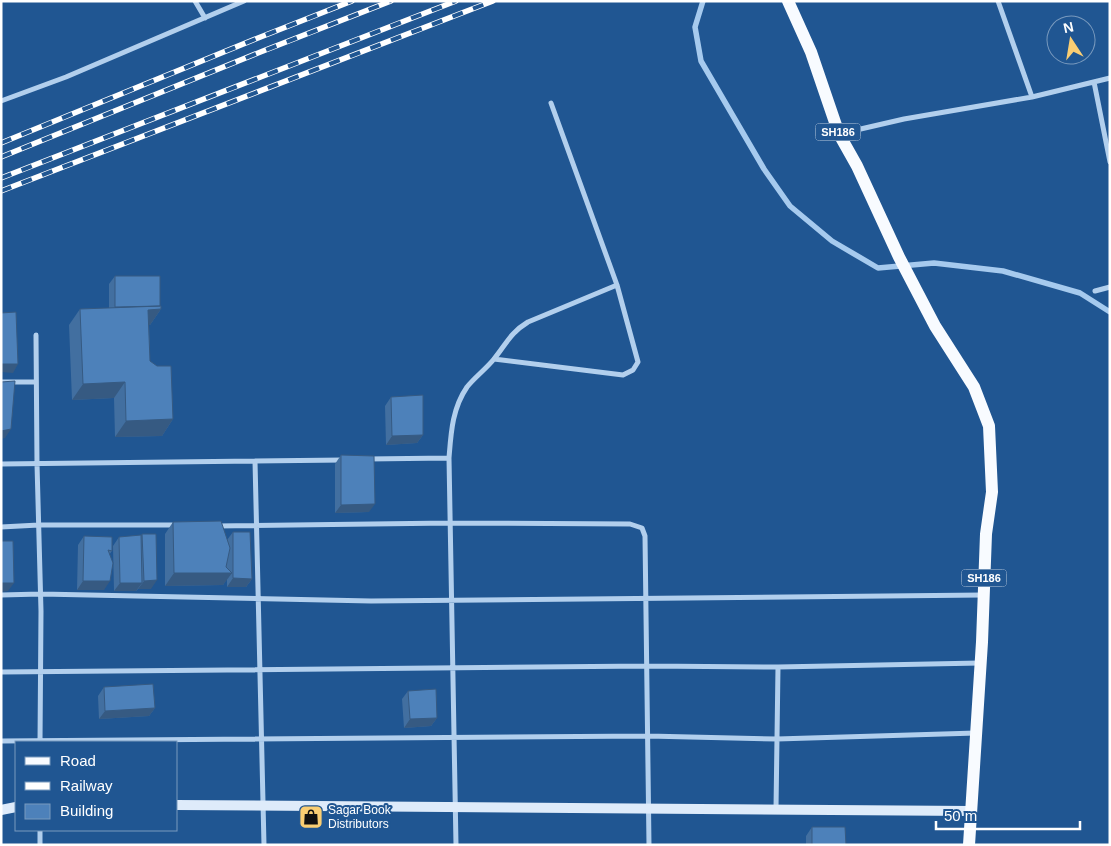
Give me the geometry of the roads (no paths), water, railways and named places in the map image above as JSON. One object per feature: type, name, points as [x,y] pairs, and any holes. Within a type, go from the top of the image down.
[{"type":"main road","name":"SH186","points":[[788,1],[810,52],[839,134],[857,166],[899,257],[934,326],[974,387],[989,426],[992,492],[986,534],[969,845]]},
{"type":"main road","points":[[178,805],[971,811]]},
{"type":"main road","points":[[1,810],[15,808]]},
{"type":"street","points":[[195,1],[205,18]]},
{"type":"street","points":[[1,101],[66,76],[244,1]]},
{"type":"street","points":[[998,1],[1032,97]]},
{"type":"street","points":[[839,134],[904,119],[1032,97],[1110,78]]},
{"type":"street","points":[[1094,82],[1110,162]]},
{"type":"street","points":[[494,360],[623,375],[633,370],[638,362],[617,285],[551,103]]},
{"type":"street","points":[[456,845],[449,458],[455,410],[468,387],[494,360],[516,330],[528,322],[617,285]]},
{"type":"street","points":[[1094,291],[1110,287]]},
{"type":"street","points":[[36,335],[41,594],[40,741]]},
{"type":"street","points":[[1,382],[36,382]]},
{"type":"street","points":[[362,459],[449,458]]},
{"type":"street","points":[[1,464],[352,459]]},
{"type":"street","points":[[255,461],[264,845]]},
{"type":"street","points":[[207,526],[450,523],[630,524],[642,528],[646,536],[649,845]]},
{"type":"street","points":[[1,527],[39,525],[187,526]]},
{"type":"street","points":[[1,595],[41,594],[452,601],[983,595]]},
{"type":"street","points":[[1,672],[648,666],[778,667],[980,663]]},
{"type":"street","points":[[776,810],[778,667]]},
{"type":"street","points":[[114,741],[648,736],[777,739],[976,733]]},
{"type":"street","points":[[1,741],[15,741]]},
{"type":"street","points":[[40,831],[40,845]]},
{"type":"waterway","points":[[703,1],[695,27],[701,61],[764,169],[790,206],[832,241],[878,268],[934,263],[1003,271],[1080,293],[1110,312]]},
{"type":"railway","points":[[1,143],[352,1]]},
{"type":"railway","points":[[1,157],[391,1]]},
{"type":"railway","points":[[1,178],[456,1]]},
{"type":"railway","points":[[1,191],[493,1]]},
{"type":"place","name":"Sagar Book Distributors","points":[[311,817]]}]
